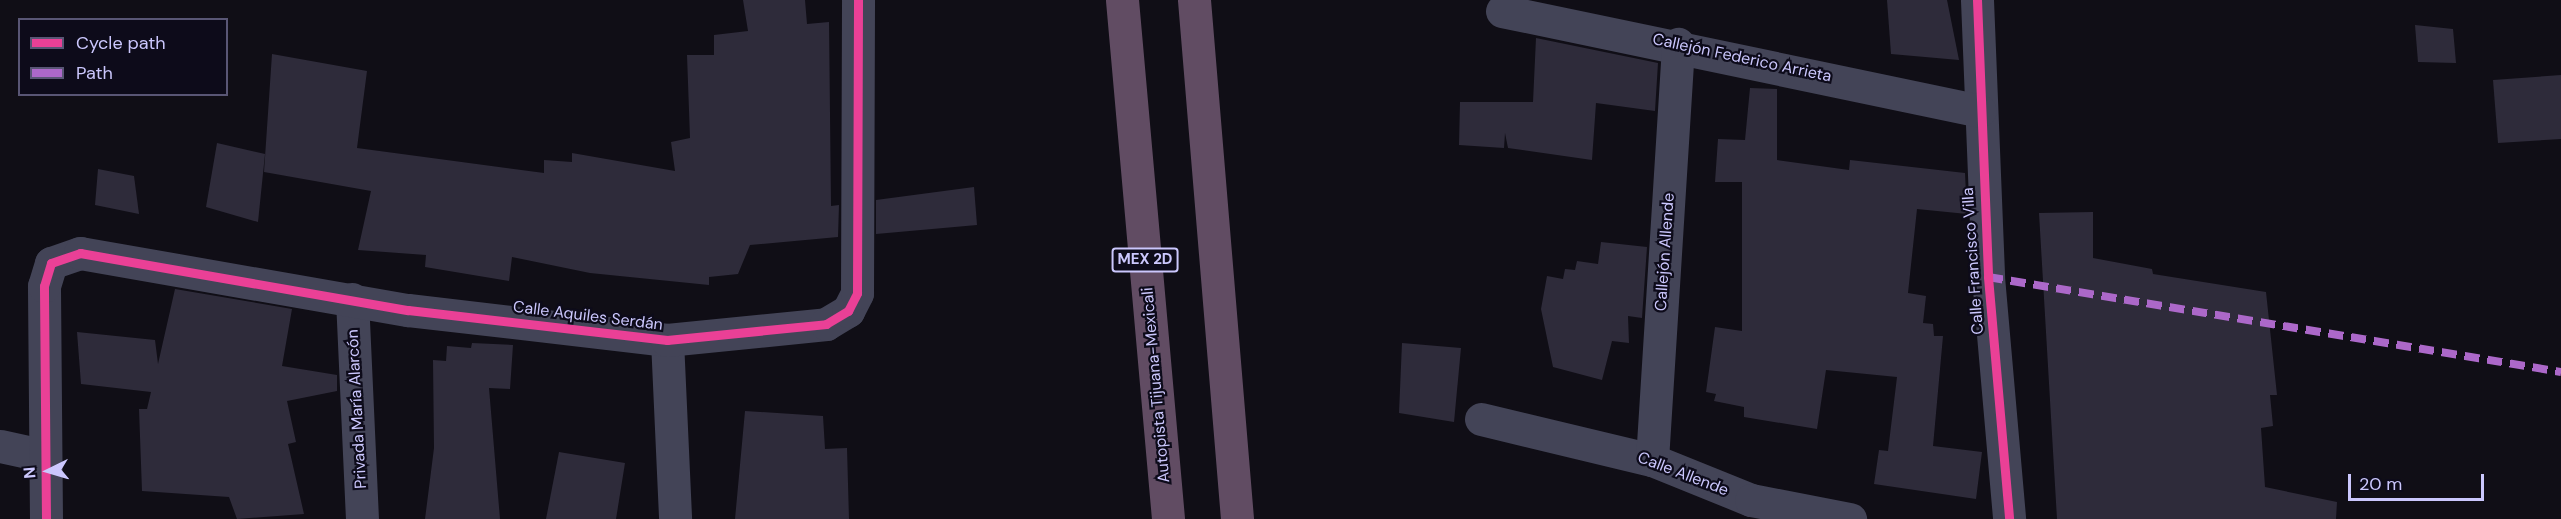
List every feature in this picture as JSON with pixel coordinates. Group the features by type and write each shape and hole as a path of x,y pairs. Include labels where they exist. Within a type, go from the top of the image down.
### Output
{"highway":[{"name":"Autopista Tijuana-Mexicali","path":"1122,0 1168,519"},
{"path":"1194,0 1237,519"}],"street":[{"name":"Calle Aquiles Serdán","path":"42,455 44,286 51,263 80,254 351,299 667,340 826,324 848,311 857,293 858,0"},
{"name":"Calle Francisco Villa","path":"1977,0 1988,277 2009,519"},
{"name":"Callejón Federico Arrieta","path":"1502,11 1678,44 1980,111"},
{"name":"Callejón Allende","path":"1652,460 1678,44"},
{"name":"Privada María Alarcón","path":"351,299 362,519"},
{"path":"667,340 675,519"},
{"name":"Calle Allende","path":"1481,419 1652,460 1751,510 1850,519"},
{"path":"0,446 42,455 46,519"}],"building":[{"path":"743,0 805,0 807,24 829,22 831,206 839,205 838,237 750,245 738,274 709,277 709,285 590,273 512,257 509,281 425,267 426,255 358,250 371,191 264,172 272,54 367,71 357,148 544,173 544,160 572,162 572,153 675,171 671,142 690,138 687,55 714,55 714,35 748,31"},
{"path":"1887,0 1947,0 1959,60 1891,54"},
{"path":"2415,25 2453,29 2456,63 2418,62"},
{"path":"1536,38 1658,63 1655,111 1596,103 1592,160 1508,148 1505,133 1504,148 1459,145 1460,102 1533,102"},
{"path":"2561,75 2561,139 2498,143 2493,80"},
{"path":"1750,88 1777,89 1777,160 1849,170 1850,160 1965,173 1967,214 1917,209 1908,293 1926,296 1923,323 1933,324 1934,336 1943,336 1933,446 1982,452 1976,499 1874,484 1879,450 1888,451 1897,377 1826,370 1817,429 1744,417 1744,407 1714,401 1716,394 1706,392 1715,327 1742,331 1742,182 1715,182 1718,139 1745,140"},
{"path":"217,143 265,154 258,222 206,207"},
{"path":"98,169 134,176 139,214 95,205"},
{"path":"974,187 977,225 876,234 876,200"},
{"path":"2093,212 2093,258 2152,269 2153,274 2266,292 2277,395 2270,395 2273,426 2261,428 2265,487 2337,502 2336,519 2057,519 2039,213"},
{"path":"1601,242 1647,247 1642,318 1628,316 1629,343 1612,341 1602,380 1553,367 1541,309 1547,276 1563,279 1565,269 1575,270 1577,261 1598,264"},
{"path":"175,289 292,309 282,366 337,375 337,391 287,401 296,442 288,444 304,514 237,519 229,497 142,491 139,409 147,409 151,392 81,384 77,332 155,340 158,364"},
{"path":"472,343 513,345 510,389 489,388 500,519 425,519 434,448 433,360 446,361 447,346 471,348"},
{"path":"1402,343 1461,348 1454,422 1399,413"},
{"path":"745,411 823,416 825,449 847,448 849,519 735,519"},
{"path":"559,452 625,463 616,519 546,519"}],"marked path":[{"path":"1988,277 2561,372"}],"cycle path":[{"path":"46,519 44,286 51,263 80,253 408,310 667,340 826,324 848,311 857,293 858,0"},
{"path":"1977,0 1988,277 2009,519"}]}
